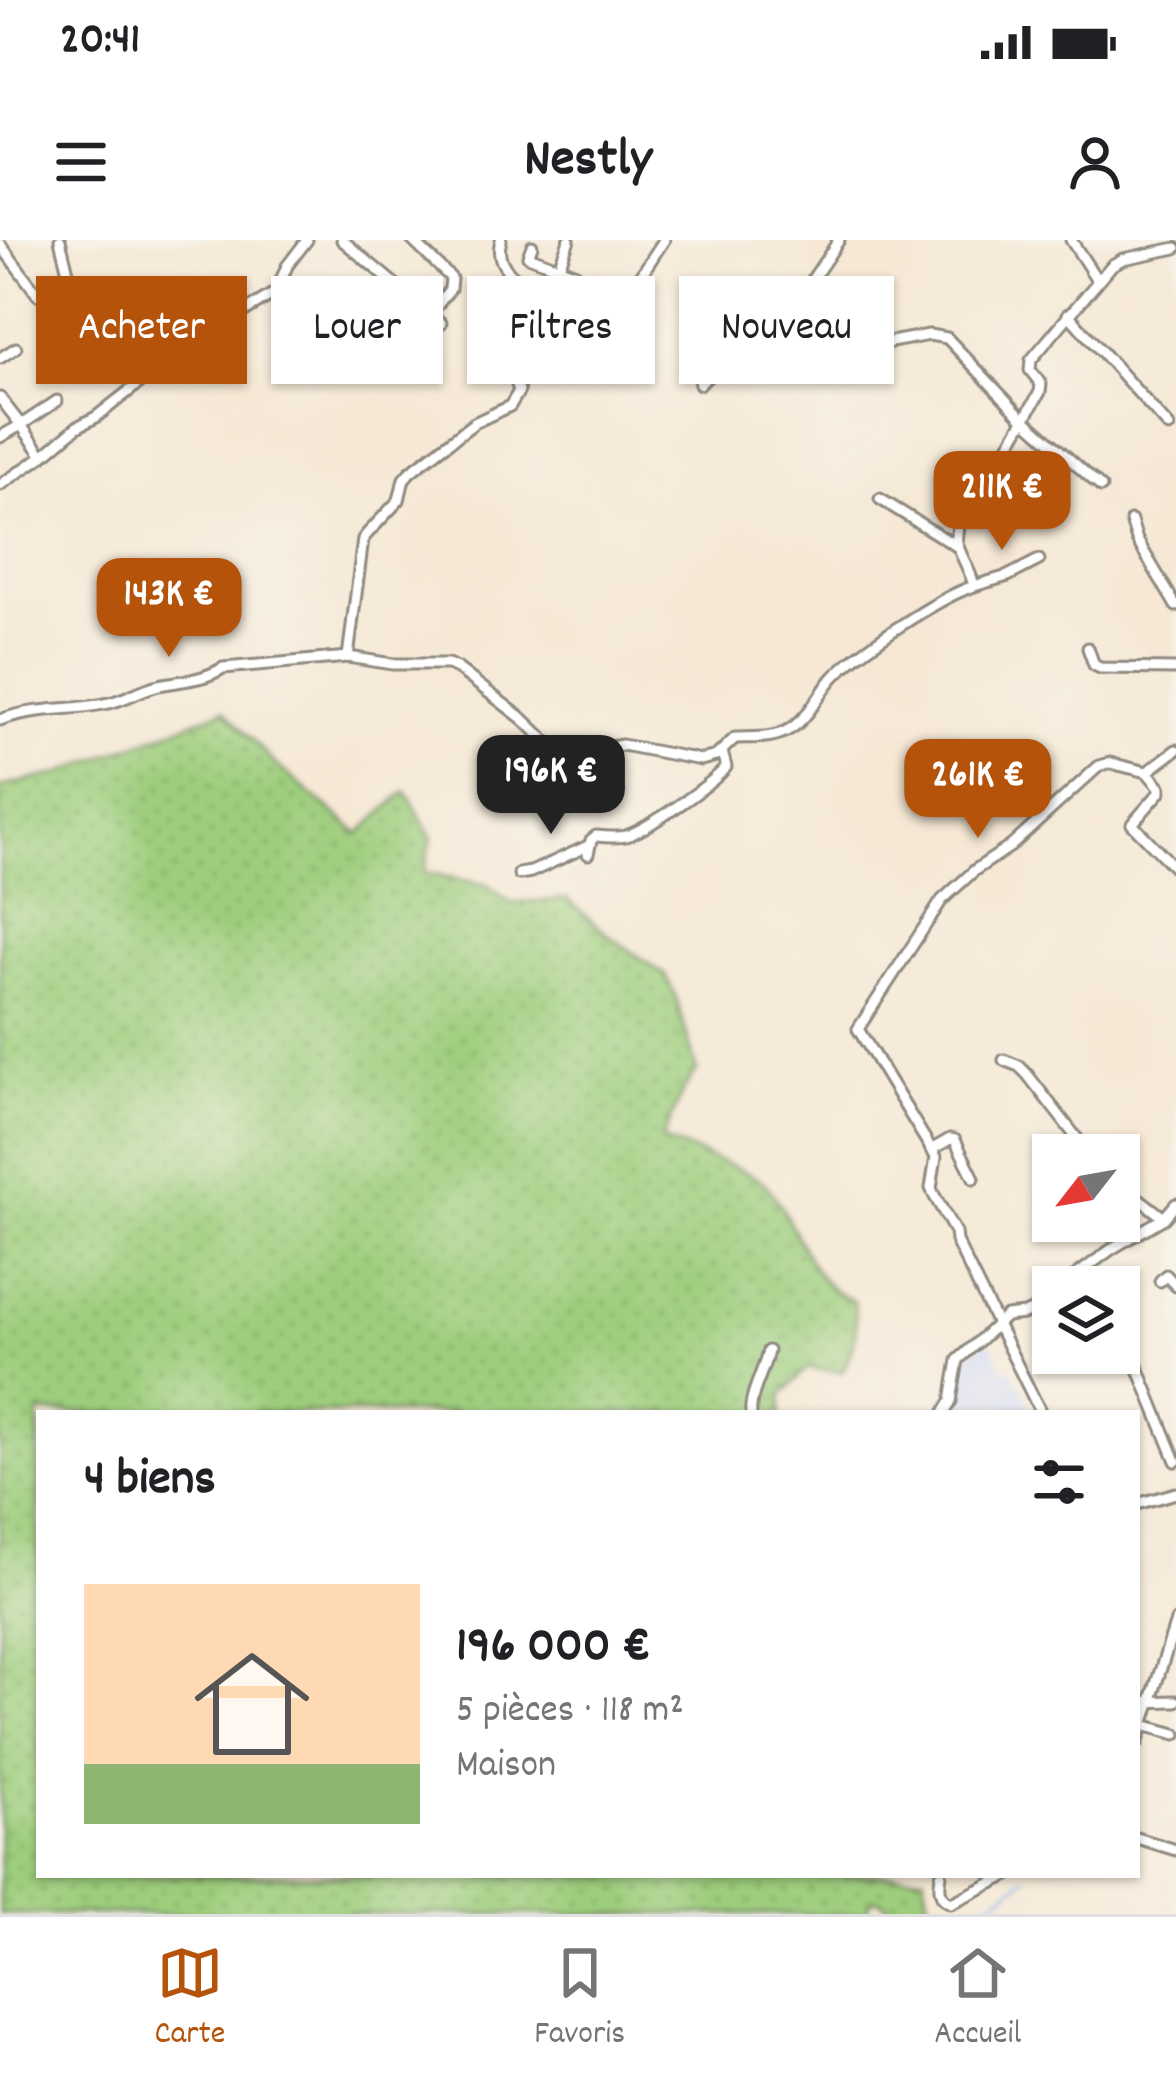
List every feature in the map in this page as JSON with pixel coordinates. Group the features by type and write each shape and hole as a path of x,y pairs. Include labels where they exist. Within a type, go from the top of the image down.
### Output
{"street":[{"path":"1,242 38,295 46,297 70,280 60,240"},
{"path":"0,484 76,427 97,417 180,351 276,292 287,266 307,240"},
{"path":"341,240 357,245 390,276"},
{"path":"412,240 451,278 443,298"},
{"path":"348,657 363,539 399,500 410,472 473,423 510,406 519,391 520,374 562,313 561,305 503,267 498,249 501,240"},
{"path":"559,267 569,240"},
{"path":"641,276 664,240"},
{"path":"814,276 839,240"},
{"path":"1071,240 1096,280"},
{"path":"532,246 528,256 576,274"},
{"path":"958,547 967,505 996,467 1042,388 1030,370 1031,360 1112,265 1176,248"},
{"path":"1068,314 1169,427"},
{"path":"894,341 929,334 947,338 1101,487"},
{"path":"2,354 16,348"},
{"path":"0,398 43,456"},
{"path":"0,437 57,401"},
{"path":"880,499 958,547 974,586"},
{"path":"1131,521 1176,606"},
{"path":"0,720 17,713 106,704 149,687 210,676 223,668 348,657 458,668 562,751 622,745 701,760 716,757 735,738 770,736 792,728 842,669 941,601 1039,560"},
{"path":"1088,648 1094,665 1100,668 1176,669"},
{"path":"1147,772 1176,750"},
{"path":"520,874 589,850 596,836 626,836 647,827 723,772 722,752"},
{"path":"1040,1410 934,1195 937,1165 932,1150 858,1029 942,900 1011,846 1099,766 1110,763 1147,772 1160,787 1132,824 1176,869"},
{"path":"1004,1060 1027,1074 1074,1134"},
{"path":"932,1150 955,1140 974,1178"},
{"path":"1140,1199 1164,1218"},
{"path":"1089,1266 1164,1218 1176,1204"},
{"path":"1160,1281 1166,1275 1176,1286"},
{"path":"946,1410 958,1360 1006,1316 1032,1310"},
{"path":"751,1410 768,1352"},
{"path":"1140,1372 1176,1461"},
{"path":"1140,1503 1174,1496"},
{"path":"1140,1734 1176,1621"},
{"path":"1140,1701 1176,1701"},
{"path":"1143,1725 1176,1734"},
{"path":"1140,1839 1176,1850"},
{"path":"941,1878 939,1888 951,1903 1003,1878"}],"shaded area":[{"path":"990,1340 1004,1371 1011,1368 1032,1410 950,1410 958,1363"}],"green space":[{"path":"224,710 276,765 359,834 406,791 432,838 424,872 487,885 511,903 567,899 665,975 675,995 697,1071 662,1140 765,1184 824,1281 854,1301 856,1320 842,1372 807,1368 782,1395 781,1410 36,1410 36,1878 925,1878 931,1914 898,1914 872,1899 865,1914 0,1914 0,787 59,774"}],"waterway":[{"path":"976,1914 1026,1878"}]}
